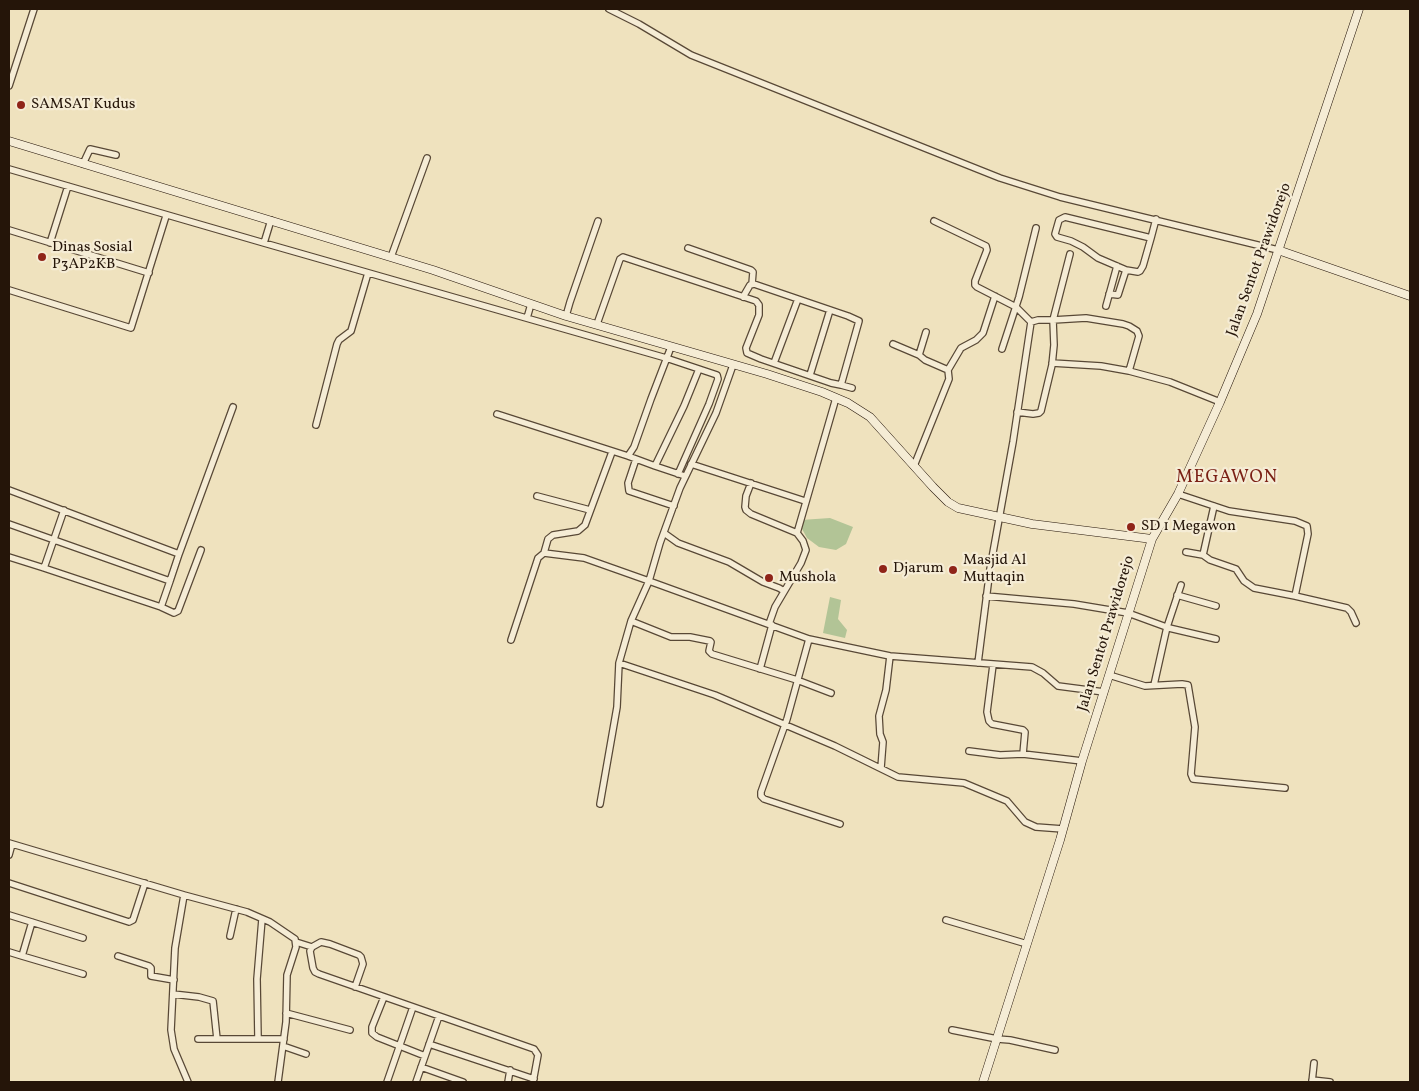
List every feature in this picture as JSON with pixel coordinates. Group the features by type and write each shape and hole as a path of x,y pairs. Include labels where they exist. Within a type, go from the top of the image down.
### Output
{"street":[{"path":"9,86 34,9"},
{"path":"609,9 639,24 691,55 993,175 1060,197 1278,250 1410,296"},
{"name":"Jalan Sentot Prawidorejo","path":"983,1082 1152,539 1178,494 1220,402 1256,314 1359,9"},
{"path":"9,141 85,160 391,257 531,304 598,322 671,347 756,371 789,376 810,375 852,388"},
{"path":"85,160 89,150 92,149 116,155"},
{"path":"391,257 427,158"},
{"path":"9,169 166,216 265,240 368,273 666,358 717,375 718,379 678,474"},
{"path":"50,242 68,186"},
{"path":"9,290 131,328 166,216"},
{"path":"1151,238 1065,217 1060,218 1055,234 1056,237 1083,247 1098,258 1126,270 1140,272 1151,238 1156,219"},
{"path":"265,240 271,220"},
{"path":"934,221 986,246 987,250 974,283 977,287 1016,307 1031,322"},
{"path":"567,314 598,222"},
{"path":"1002,349 1025,276 1036,228"},
{"path":"9,230 149,273"},
{"path":"688,248 751,270 753,272 752,284 748,287 743,297"},
{"path":"1017,412 1033,414 1041,411 1052,363 1053,320 1070,254"},
{"path":"598,322 620,259 623,257 756,302 759,305 759,315 746,348 747,353 760,360 774,363 789,376 853,406 870,418 937,492 952,505 966,511 1075,530 1152,539"},
{"path":"1106,306 1117,266"},
{"path":"1109,294 1118,295 1126,270"},
{"path":"316,425 337,344 339,340 351,331 368,273"},
{"path":"752,284 858,320 859,323 841,385"},
{"path":"914,466 949,379 948,370 961,348 983,334 996,296"},
{"path":"774,363 798,299"},
{"path":"526,318 531,304"},
{"path":"810,375 830,310"},
{"path":"1031,322 1086,318 1129,326 1139,336 1129,371"},
{"path":"978,663 986,596 1031,322"},
{"path":"608,342 611,328"},
{"path":"919,354 926,332"},
{"path":"893,344 919,354 925,360 948,370"},
{"path":"628,456 634,447 671,347"},
{"path":"756,371 760,360"},
{"path":"1052,363 1101,366 1129,371 1170,382 1220,402"},
{"path":"600,804 617,707 618,663 631,621 649,581 685,476 716,412 733,365"},
{"path":"655,466 684,406 699,369"},
{"path":"797,533 836,398"},
{"path":"161,607 233,407"},
{"path":"497,414 685,476"},
{"path":"510,640 538,558 544,553 548,539 552,535 578,531 584,525 612,452"},
{"path":"636,459 628,482 629,491 674,506"},
{"path":"691,464 805,501"},
{"path":"751,483 746,496 746,510 751,514 797,533 803,541 806,550 801,563 774,607 760,669"},
{"path":"9,490 179,554"},
{"path":"1178,494 1229,511 1295,521 1307,526 1308,534 1295,596"},
{"path":"537,496 590,510"},
{"path":"1202,555 1214,506"},
{"path":"44,568 64,510"},
{"path":"9,524 170,581"},
{"path":"664,533 678,543 729,562 763,582 784,591"},
{"path":"9,558 44,568 174,613 178,611 201,550"},
{"path":"1186,552 1202,555 1210,560 1236,569 1244,581 1254,588 1347,608 1356,623"},
{"path":"544,553 584,558 809,639 890,656 1032,667 1043,673 1058,686 1104,692"},
{"path":"1154,685 1167,627 1180,585"},
{"path":"1177,595 1216,606"},
{"path":"986,596 1074,604 1128,613 1167,627 1216,639"},
{"path":"631,621 671,637 690,637 710,641 708,651 712,654 797,680 830,693"},
{"path":"809,639 785,724 761,796 764,799 840,824"},
{"path":"881,768 883,742 880,734 880,716 886,690 890,656"},
{"path":"618,663 715,695 785,724 898,777 964,783 1007,801 1025,822 1036,826 1063,829"},
{"path":"993,665 987,712 989,721 992,724 1022,729 1025,732 1023,754"},
{"path":"1109,675 1145,686 1188,685 1195,727 1192,777 1200,780 1285,788"},
{"path":"969,751 1000,755 1023,754 1082,761"},
{"path":"9,855 10,844 236,909 262,919 289,934 296,942 312,946 322,942 359,955 362,964 355,987"},
{"path":"9,883 129,922 133,920 145,884"},
{"path":"184,895 175,948 171,1030 174,1049 188,1082"},
{"path":"230,936 236,909"},
{"path":"9,915 84,938"},
{"path":"258,1038 257,979 262,919"},
{"path":"946,920 1027,944"},
{"path":"22,956 32,922"},
{"path":"278,1082 284,1039 287,975 296,942"},
{"path":"312,946 311,958 315,972 534,1048 538,1055 534,1081 510,1070 429,1044"},
{"path":"9,952 83,974"},
{"path":"118,956 149,966 151,968 151,976 174,980"},
{"path":"173,994 199,996 213,1001 217,1039"},
{"path":"384,997 372,1027 372,1033 377,1037 425,1056"},
{"path":"387,1082 413,1007"},
{"path":"286,1013 350,1030"},
{"path":"416,1082 439,1016"},
{"path":"952,1030 1055,1050"},
{"path":"198,1039 284,1039"},
{"path":"283,1046 306,1054"},
{"path":"1314,1063 1312,1081 1330,1082"},
{"path":"421,1067 463,1082"},
{"path":"508,1082 510,1070"}],"green space":[{"path":"830,518 853,527 846,544 836,550 819,547 807,538 801,527 801,520"},
{"path":"830,597 841,600 838,619 847,630 845,638 823,633"}],"place":[{"name":"SAMSAT Kudus","path":"21,105"},
{"name":"Dinas Sosial P3AP2KB","path":"42,257"},
{"name":"SD 1 Megawon","path":"1131,527"},
{"name":"Djarum","path":"883,569"},
{"name":"Masjid Al Muttaqin","path":"953,570"},
{"name":"Mushola","path":"769,578"}],"district":[{"name":"MEGAWON","path":"1227,479"}]}
